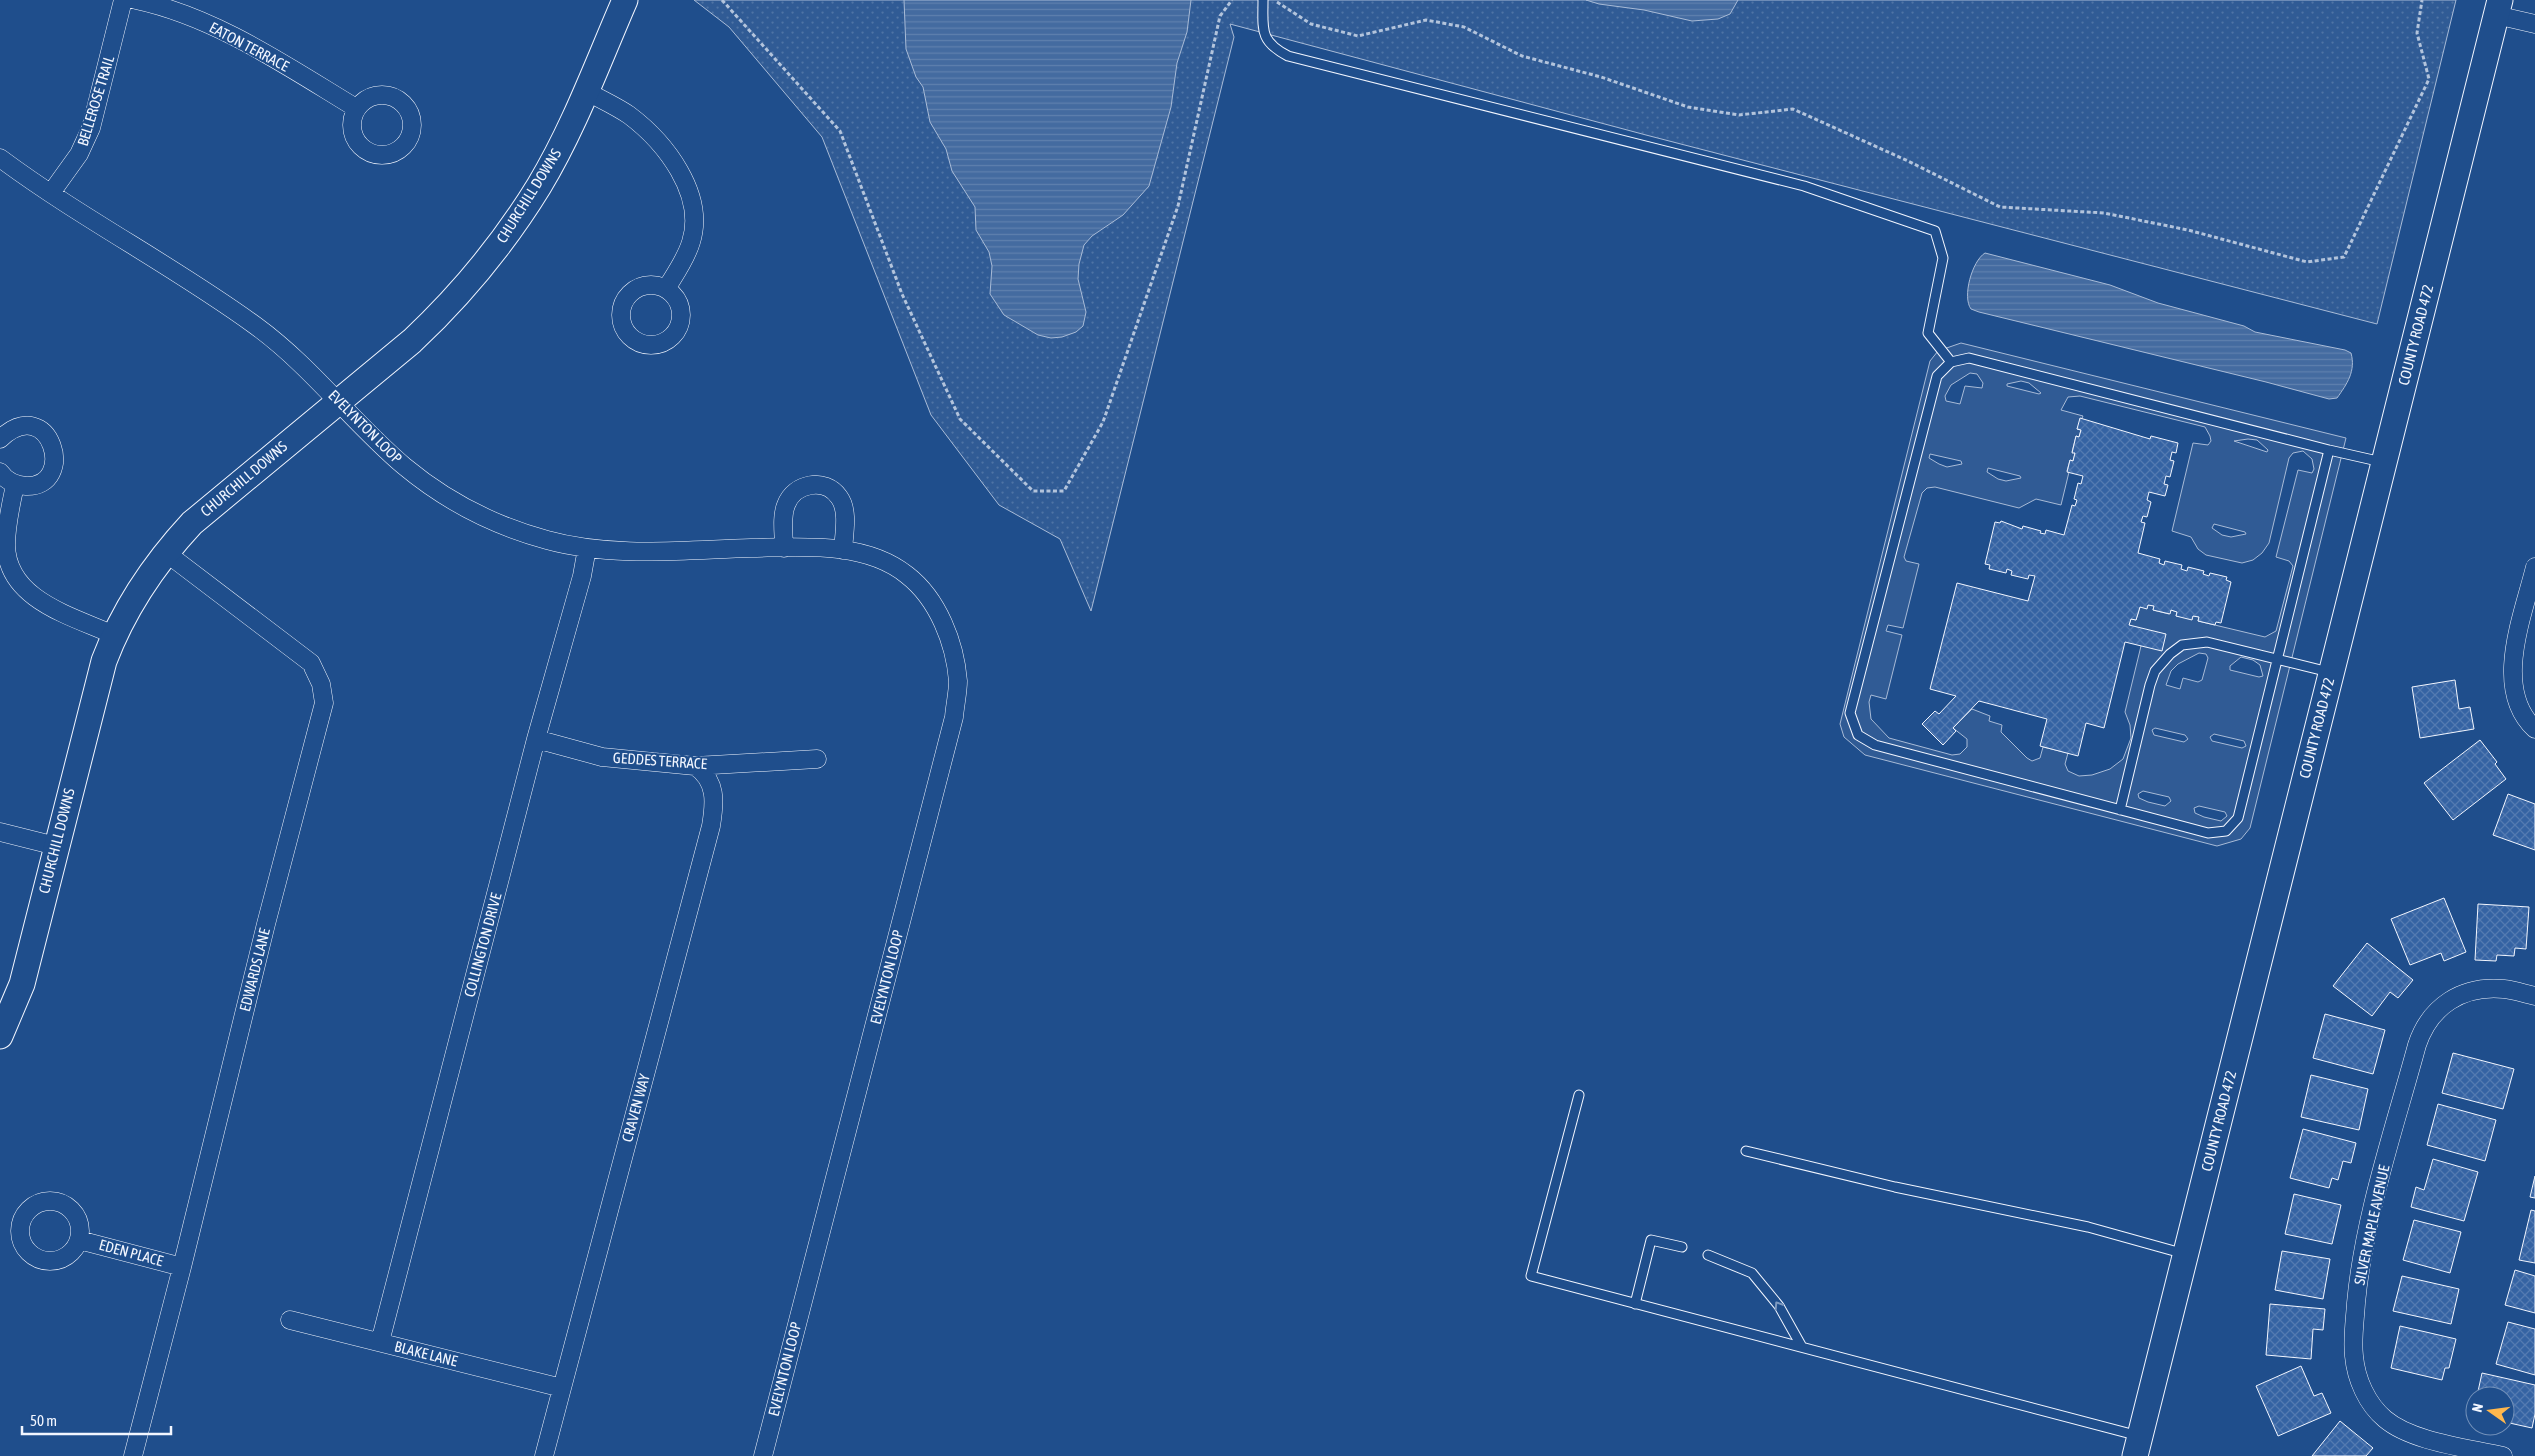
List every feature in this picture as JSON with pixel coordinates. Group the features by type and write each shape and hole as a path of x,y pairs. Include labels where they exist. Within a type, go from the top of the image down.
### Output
{"street":[{"name":"BELLEROSE TRAIL","path":"51,194 79,154 91,128 123,0"},
{"name":"EATON TERRACE","path":"136,0 157,4 234,37 356,108"},
{"name":"CHURCHILL DOWNS","path":"0,1036 22,984 94,694 114,635 126,610 165,552 192,523 339,402 438,316 493,253 540,185 586,91 625,0"},
{"path":"2498,8 2535,24"},
{"name":"COUNTY ROAD 472","path":"2137,1446 2498,8"},
{"path":"586,91 629,115 658,141 681,174 690,198 694,221 692,241 682,263 666,289"},
{"name":"EVELYNTON LOOP","path":"0,158 51,194 255,325 304,364 339,402 404,466 473,512 512,529 550,541 587,548 643,550 814,547 843,550 879,559 907,575 933,603 951,642 958,682 954,717 763,1456"},
{"path":"0,439 9,430 22,426 36,427 47,434 54,446 55,460 51,472 41,482 28,486 15,485 0,472"},
{"path":"784,548 785,506 792,494 803,486 816,484 829,488 839,497 844,510 843,550"},
{"path":"15,485 6,545 9,566 20,583 33,597 114,635"},
{"name":"COLLINGTON DRIVE","path":"380,1342 536,739 582,576 587,548"},
{"name":"EDWARDS LANE","path":"133,1456 182,1267 266,924 324,703 321,684 311,663 165,552"},
{"path":"2535,567 2512,664 2517,702 2535,730"},
{"name":"GEDDES TERRACE","path":"536,739 602,757 695,766 818,759"},
{"name":"CRAVEN WAY","path":"544,1456 711,826 715,802 712,784 704,772 695,766"},
{"path":"0,832 56,846"},
{"name":"SILVER MAPLE AVENUE","path":"2503,1456 2416,1435 2394,1426 2384,1418 2376,1410 2358,1379 2354,1356 2355,1322 2364,1246 2417,1045 2429,1019 2442,1005 2469,992 2504,989 2535,996"},
{"name":"EDEN PLACE","path":"79,1240 182,1267"},
{"name":"BLAKE LANE","path":"290,1320 562,1388"}],"lane":[{"path":"1263,0 1262,30 1272,48 1288,56 1804,186 1935,230 1942,258 1928,333 1951,362"},
{"path":"2329,450 2238,818 2226,832 2208,833 1875,745 1858,734 1850,713 1937,376 1951,362 1969,358 2329,450 2384,462"},
{"path":"2120,810 2155,671 2170,654 2182,645 2207,642 2331,673"},
{"path":"1579,1096 1531,1276 1802,1347 2137,1446"},
{"path":"1746,1151 1895,1187 2088,1227 2185,1255"},
{"path":"1635,1304 1652,1240 1682,1247"},
{"path":"1708,1255 1752,1273 1779,1306 1802,1347"}],"path":[{"path":"722,0 840,131 902,294 960,419 1033,491 1064,491 1103,422 1178,206 1220,16 1232,0"},
{"path":"1275,0 1311,24 1358,36 1426,20 1464,27 1522,56 1601,77 1688,107 1739,115 1793,109 1908,161 2000,207 2104,213 2188,230 2307,262 2344,257 2429,79 2417,33 2422,0"}],"shaded area":[{"path":"694,0 2456,0 2377,324 1646,135 1230,24 1234,37 1091,611 1060,539 999,505 931,415 822,137 729,27"},
{"path":"904,0 1191,0 1187,32 1177,63 1171,107 1149,186 1123,215 1092,236 1084,245 1079,264 1078,279 1086,312 1083,326 1076,332 1062,337 1051,338 1038,335 1004,315 990,294 992,266 989,252 976,230 975,207 952,171 946,149 930,122 923,87 916,77 906,49"},
{"path":"1586,0 1738,0 1730,14 1718,19 1692,21"},
{"path":"1985,253 2110,285 2158,303 2244,326 2255,332 2345,350 2351,353 2352,366 2350,377 2337,398 2329,399 1979,312 1971,309 1968,303 1968,288 1972,271 1980,257"},
{"path":"1961,343 2346,438 2250,828 2241,839 2217,846 1865,755 1844,737 1840,724 1930,361 1938,351","holes":["1970,373 1977,374 1983,383 1982,388 1965,386 1960,404 1946,401 1945,396 1951,385","2021,381 2029,383 2041,393 2007,386 2007,384","2080,396 2205,427 2211,441 2208,445 2193,443 2172,531 2191,537 2198,549 2206,555 2242,563 2253,560 2262,553 2269,543 2289,458 2293,453 2303,451 2312,459 2314,469 2312,473 2298,470 2276,557 2289,561 2293,566 2276,631 2265,637 2198,621 2199,617 2176,616 2177,612 2171,610 2169,614 2153,610 2154,606 2140,607 2136,620 2131,619 2129,625 2141,646 2125,712 2130,725 2131,738 2123,759 2110,769 2092,775 2079,776 2068,771 2065,764 2068,753 2043,747 2040,758 2032,761 2001,732 2002,725 1989,721 1990,716 1972,709 1953,728 1967,739 1967,747 1960,754 1952,755 1889,738 1871,719 1869,702 1871,695 1886,699 1902,635 1886,631 1888,625 1903,628 1919,564 1906,561 1904,557 1922,493 1927,488 1935,487 2019,508 2036,499 2061,505 2069,472 2067,471 2070,460 2073,461 2075,453 2072,452 2076,436 2079,437 2081,430 2077,429 2083,416 2061,410 2068,397","2257,440 2268,450 2267,452 2234,441","1930,454 1961,461 1962,464 1947,467 1929,458","1988,468 2020,476 2021,478 2006,481 1998,479 1987,472","2214,524 2245,532 2246,534 2231,537 2222,535 2212,528","2199,653 2206,654 2208,658 2202,680 2198,682 2183,678 2180,689 2166,685 2171,671 2178,664","2241,657 2253,660 2260,665 2263,676 2259,677 2230,670 2230,666","2155,728 2185,735 2188,739 2184,742 2154,735 2152,730","2214,734 2244,741 2246,746 2242,748 2212,741 2210,737","2143,791 2169,797 2171,801 2165,806 2139,798 2138,794","2199,806 2225,812 2227,816 2221,821 2195,813 2194,808"]}],"building":[{"path":"2080,418 2150,439 2151,436 2178,443 2176,453 2172,452 2170,460 2174,461 2170,477 2166,476 2164,484 2168,485 2165,496 2149,492 2147,500 2151,502 2147,517 2143,516 2141,522 2145,523 2138,553 2160,559 2159,563 2164,565 2165,561 2182,565 2181,569 2187,571 2188,567 2204,571 2203,574 2209,576 2210,573 2227,577 2226,580 2231,582 2221,623 2216,622 2215,625 2198,621 2199,617 2193,616 2192,620 2176,616 2177,612 2171,610 2170,614 2153,610 2154,606 2148,605 2147,609 2140,607 2136,620 2131,619 2129,625 2166,634 2162,651 2125,642 2104,728 2086,723 2078,756 2040,746 2047,719 1979,701 1953,728 1956,731 1943,745 1922,724 1935,711 1939,714 1956,696 1930,689 1957,583 2028,601 2035,576 2029,575 2028,579 2011,575 2012,571 2007,569 2006,573 1989,569 1990,565 1985,564 1995,522 2000,523 2001,521 2022,529 2023,526 2045,534 2046,530 2064,535 2072,505 2075,506 2077,500 2074,499 2078,483 2081,484 2083,476 2067,472 2070,460 2073,461 2075,453 2072,453 2076,436 2079,437 2081,430 2077,429"},
{"path":"2455,680 2459,709 2470,707 2474,729 2420,738 2412,687"},
{"path":"2480,740 2497,762 2495,764 2506,779 2453,820 2424,783"},
{"path":"2508,794 2535,804 2535,850 2493,835"},
{"path":"2444,898 2466,952 2444,961 2441,953 2410,965 2391,919"},
{"path":"2478,904 2529,907 2526,949 2515,948 2514,956 2497,955 2496,961 2475,960"},
{"path":"2367,943 2413,980 2398,998 2390,992 2372,1016 2333,986"},
{"path":"2325,1014 2385,1030 2373,1074 2313,1058"},
{"path":"2453,1053 2514,1069 2503,1109 2442,1093"},
{"path":"2311,1075 2368,1089 2359,1130 2301,1117"},
{"path":"2438,1104 2496,1120 2485,1161 2427,1145"},
{"path":"2303,1129 2356,1143 2351,1163 2343,1161 2338,1180 2332,1178 2329,1188 2290,1178"},
{"path":"2433,1159 2478,1172 2464,1221 2411,1207 2416,1187 2424,1190"},
{"path":"2535,1176 2535,1198 2530,1197"},
{"path":"2294,1194 2341,1205 2332,1244 2285,1234"},
{"path":"2531,1210 2535,1211 2535,1263 2519,1260"},
{"path":"2414,1220 2461,1232 2450,1273 2403,1260"},
{"path":"2282,1251 2330,1259 2323,1299 2275,1290"},
{"path":"2515,1270 2535,1276 2535,1313 2505,1305"},
{"path":"2402,1276 2459,1289 2451,1324 2393,1311"},
{"path":"2270,1304 2325,1309 2323,1330 2313,1329 2311,1359 2266,1355"},
{"path":"2508,1322 2535,1329 2535,1375 2496,1364"},
{"path":"2400,1326 2456,1339 2449,1368 2445,1368 2442,1380 2391,1368"},
{"path":"2301,1366 2314,1396 2322,1393 2331,1413 2278,1436 2256,1386"},
{"path":"2482,1373 2535,1385 2535,1414 2532,1428 2515,1424 2515,1386 2479,1386"},
{"path":"2340,1421 2373,1448 2366,1456 2312,1456"}]}
